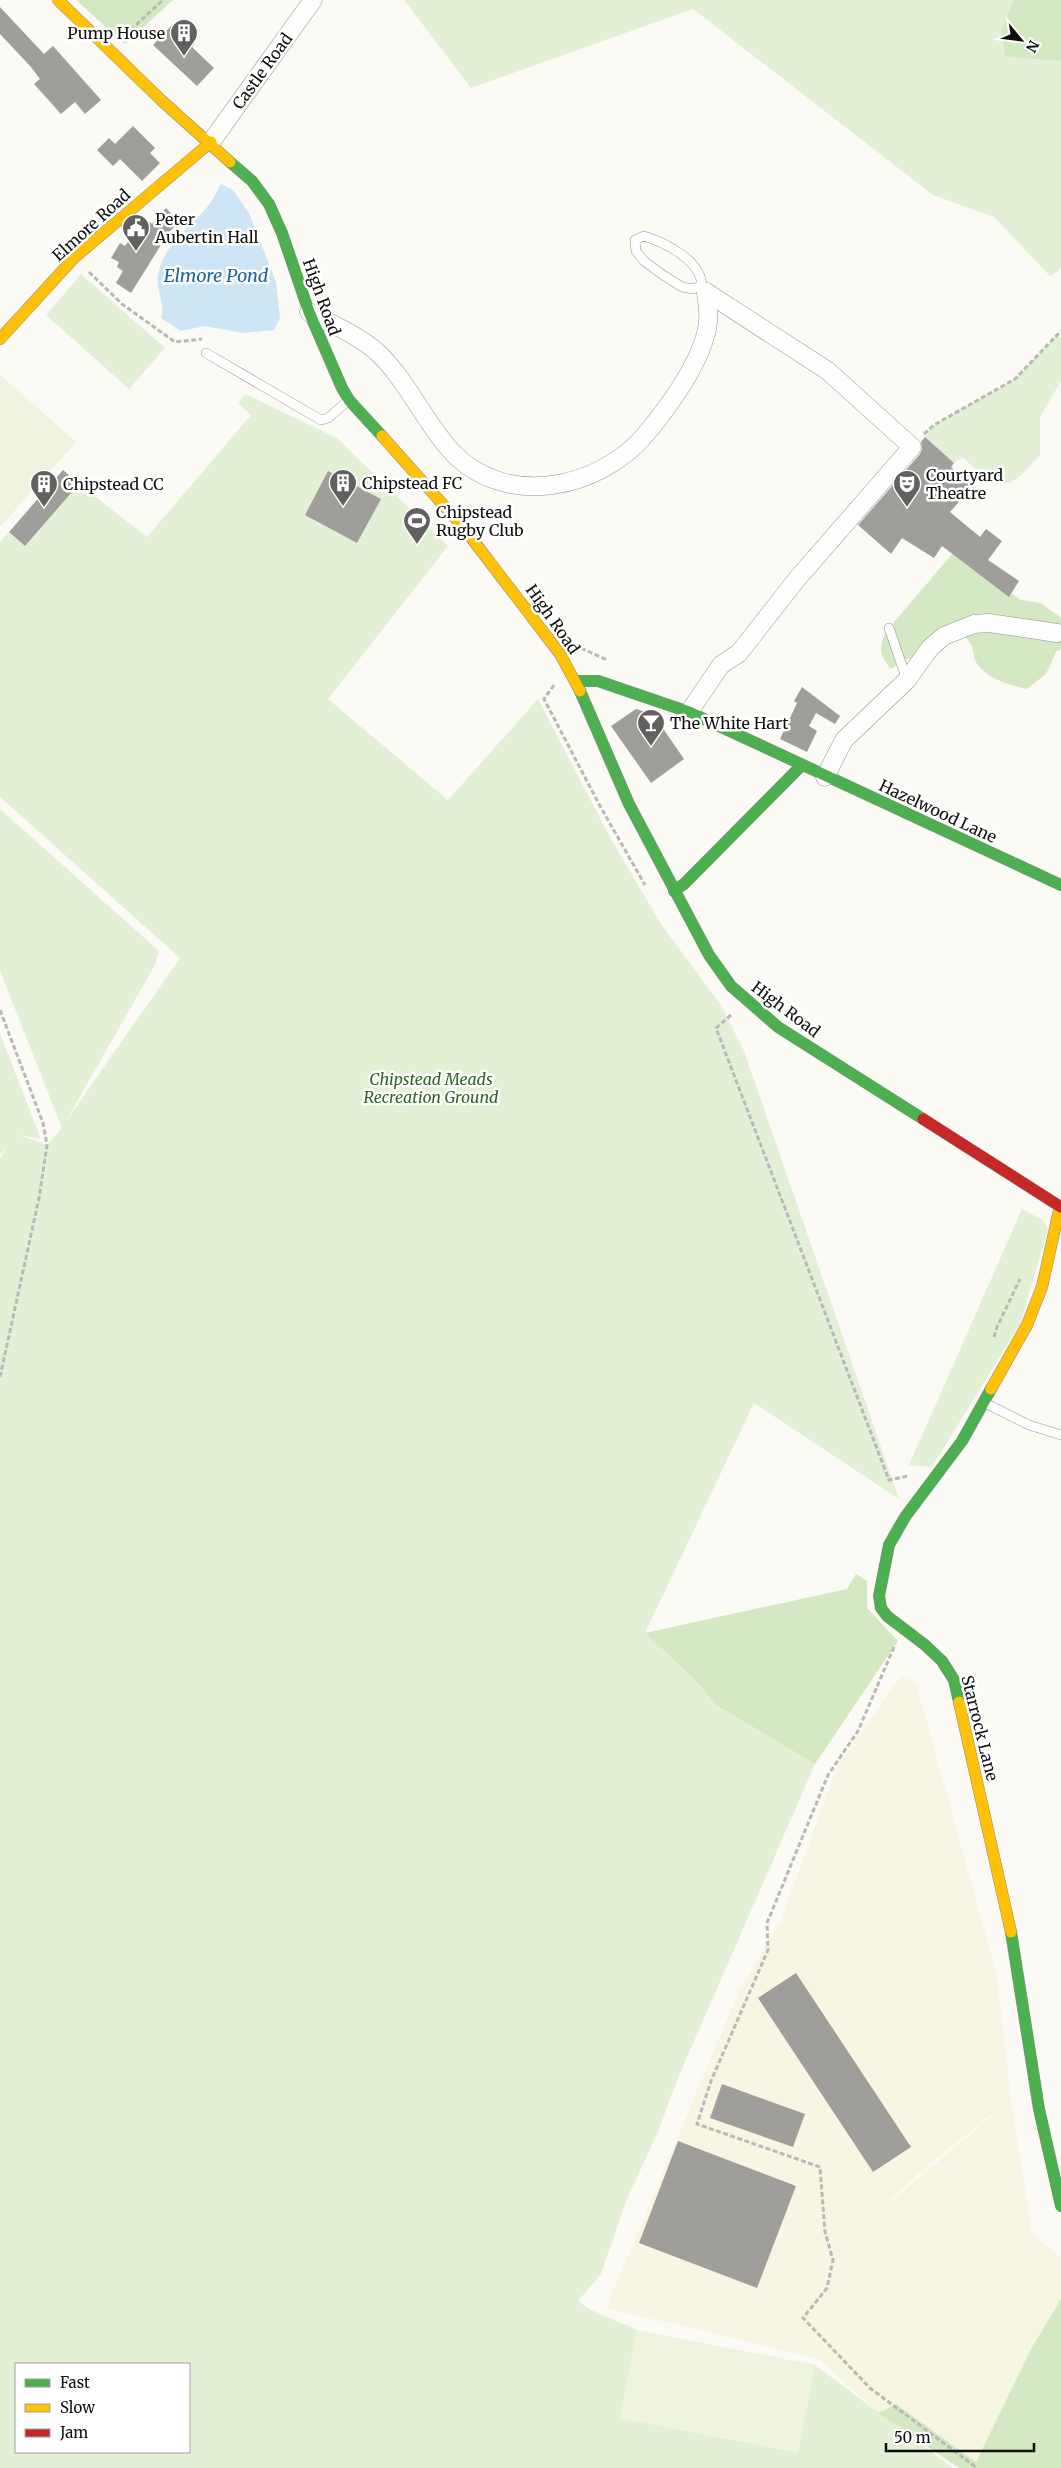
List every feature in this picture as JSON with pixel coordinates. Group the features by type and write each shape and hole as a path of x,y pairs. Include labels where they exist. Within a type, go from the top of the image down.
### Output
{"street":[{"name":"High Road","path":"58,0 161,100 211,142 252,181 270,204 282,232 309,312 334,372 350,400 463,527 560,654 576,681 629,804 674,892 730,986 753,1008 778,1027 1060,1207"},
{"name":"Castle Road","path":"211,142 313,0"},
{"name":"Elmore Road","path":"0,339 74,258 211,142"},
{"path":"309,312 377,352 390,365 452,452 475,472 503,482 531,488 566,483 601,471 639,442 672,403 698,353 708,322 704,288"},
{"path":"689,712 721,665 739,653 797,580 912,447 828,371 704,288"},
{"path":"825,777 844,740 907,680 930,648 944,636 974,624 989,622 1057,633"},
{"name":"Hazelwood Lane","path":"576,681 598,681 689,712 1061,886"},
{"path":"674,892 802,765"},
{"name":"Starrock Lane","path":"1060,1207 1054,1220 1051,1248 1042,1287 1027,1325 962,1441 905,1517 889,1545 879,1596 881,1608 888,1616 940,1658 948,1667 954,1680 1016,1953 1038,2109 1061,2206"}],"lane":[{"path":"644,236 678,253 694,266 701,276 704,288 682,287 663,275 636,251 636,240 644,236"},
{"path":"206,353 320,420 328,418 350,400"},
{"path":"889,628 907,680"},
{"path":"984,1402 1029,1425 1061,1435"}],"path":[{"path":"110,49 163,0"},
{"path":"74,258 122,304 175,342 207,340"},
{"path":"912,447 934,425 1015,378 1061,331"},
{"path":"558,679 544,699 604,814 650,892"},
{"path":"0,1010 43,1123 47,1145 39,1198 0,1377"},
{"path":"734,1013 716,1028 889,1480 922,1473 932,1481"},
{"path":"902,1628 858,1731 828,1775 767,1923 768,1950 711,2081 697,2124 820,2167 825,2232 833,2260 827,2288 802,2318 870,2388 977,2468"}],"green space":[{"path":"76,0 173,0 125,44"},
{"path":"404,0 1013,0 1001,30 1005,57 1061,61 1061,269 1050,276 994,217 933,195 693,9 471,88"},
{"path":"1013,0 1061,0 1061,61 1005,57 1001,30"},
{"path":"81,274 165,348 129,389 46,315"},
{"path":"1057,335 1061,338 1061,381 1040,417 1040,455 1018,478 1009,483 994,482 985,477 962,457 954,463 925,437 924,435 934,425 1015,379"},
{"path":"0,375 76,442 1,526 0,526"},
{"name":"Chipstead Meads Recreation Ground","path":"245,394 337,438 448,546 328,699 448,800 538,699 610,837 661,924 721,1005 744,1051 899,1499 754,1403 645,1633 696,1681 716,1705 815,1764 625,2204 601,2274 578,2301 589,2309 637,2330 621,2418 797,2452 815,2365 953,2468 0,2468 0,1159 8,1143 0,1155 0,1034 41,1139 19,1135 47,1145 62,1128 0,971 0,809 159,951 155,965 66,1121 180,958 0,797 0,542 9,532 25,546 79,484 147,537 251,415 238,403"},
{"path":"953,553 1021,600 1041,603 1061,618 1061,649 1056,652 1046,674 1027,689 1014,686 988,675 978,665 970,643 962,634 922,659 905,659 891,669 884,659 881,644 889,628"},
{"path":"1022,1209 1043,1220 1048,1229 1021,1322 932,1467 909,1465"},
{"path":"856,1574 867,1581 867,1608 898,1641 815,1764 716,1705 696,1681 645,1633 847,1589"},
{"path":"901,1676 916,1683 996,1972 1011,2099 1032,2234 1061,2257 1061,2299 1031,2349 976,2463 896,2404 878,2413 820,2359 606,2308 739,1991 780,1922 838,1765","holes":["998,2111 862,2226 930,2163"]},
{"path":"1061,2299 1061,2468 959,2468 878,2413 896,2404 976,2462 1031,2349"},
{"path":"637,2330 815,2365 798,2452 620,2418"}],"water":[{"name":"Elmore Pond","path":"221,184 233,190 249,213 276,282 280,318 274,330 243,333 205,326 181,331 161,318 162,306 158,288 158,275 164,258 169,249 209,204"}],"building":[{"path":"0,7 44,54 53,46 101,100 85,114 75,102 61,114 34,84 40,79 31,67 0,34"},
{"name":"Pump House","path":"174,23 195,43 192,47 214,68 197,86 153,45"},
{"path":"133,126 155,148 150,153 160,163 142,181 120,159 113,166 97,150 109,138 115,144"},
{"name":"Peter Aubertin Hall","path":"166,208 179,222 169,232 131,293 116,283 123,271 117,267 119,262 111,258 120,243 125,246 128,242 131,243 148,221 152,224"},
{"path":"925,437 954,463 951,467 973,486 950,512 980,537 986,529 1002,541 988,560 1019,581 1009,597 942,546 934,558 902,538 891,554 858,525 920,454 922,449 921,442"},
{"name":"Chipstead CC","path":"63,470 79,484 25,546 9,532"},
{"name":"Chipstead FC","path":"328,471 381,499 357,543 305,515"},
{"path":"802,687 840,716 835,724 816,713 809,726 817,731 807,752 780,739 797,703 794,701"},
{"name":"The White Hart","path":"636,709 653,714 684,759 651,783 611,726"},
{"path":"796,1973 911,2147 873,2172 758,1998"},
{"path":"722,2084 805,2114 793,2147 710,2118"},
{"path":"678,2141 796,2186 757,2288 639,2243"}],"traffic: fast":[{"path":"230,162 252,181 269,204 282,233 309,312 342,388 349,400 382,436"},
{"path":"576,681 598,681 689,712 1061,885"},
{"path":"580,691 629,804 709,955 731,986 778,1027 923,1119"},
{"path":"674,891 684,884 802,765"},
{"path":"959,1702 954,1680 942,1661 925,1645 887,1616 881,1608 879,1596 889,1545 905,1517 962,1441 991,1389"},
{"path":"1011,1932 1039,2109 1061,2206"}],"traffic: slow":[{"path":"58,0 161,100 230,162"},
{"path":"0,339 74,258 211,142"},
{"path":"382,436 463,527 560,654 580,691"},
{"path":"991,1389 1027,1325 1042,1287 1060,1206"},
{"path":"959,1702 1011,1932"}],"traffic: jam":[{"path":"923,1119 1061,1207"}],"place":[{"name":"Pump House","path":"184,57"},
{"name":"Peter Aubertin Hall","path":"136,252"},
{"name":"Chipstead FC","path":"343,507"},
{"name":"Chipstead CC","path":"44,508"},
{"name":"Courtyard Theatre","path":"907,508"},
{"name":"Chipstead Rugby Club","path":"417,545"},
{"name":"The White Hart","path":"651,747"}]}
